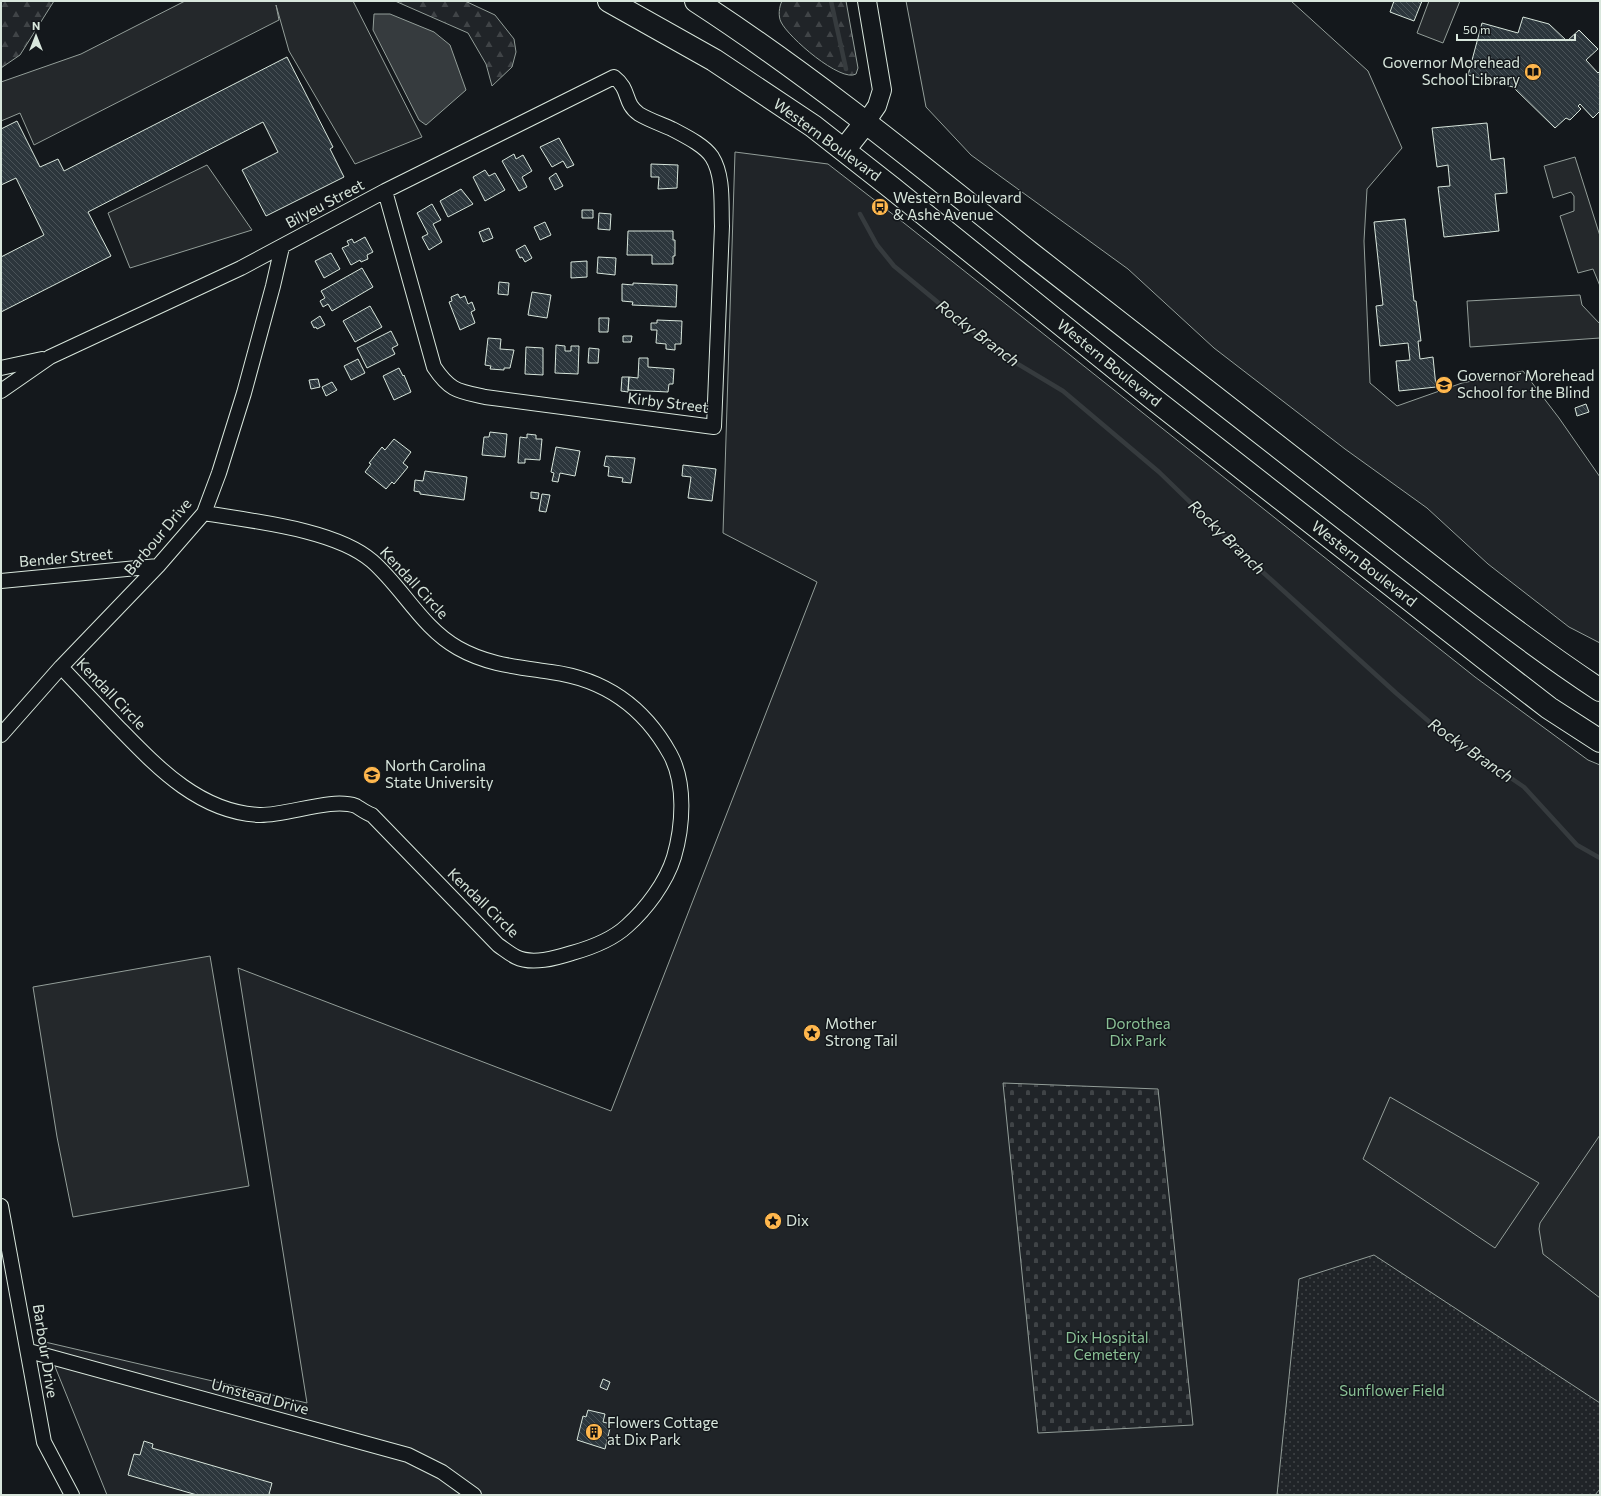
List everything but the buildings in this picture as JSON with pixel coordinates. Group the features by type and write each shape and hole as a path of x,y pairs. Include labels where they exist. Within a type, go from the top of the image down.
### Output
{"main road":[{"name":"Western Boulevard","path":"609,1 677,38 745,80 844,150 1151,397 1501,671 1549,708 1600,741"},
{"path":"696,1 761,44 866,122 1172,365 1416,555 1566,667 1600,690"},
{"path":"844,150 866,122"}],"street":[{"path":"866,122 877,106 882,90 867,1"},
{"name":"Kirby Street","path":"385,191 434,366 443,381 457,391 485,397 714,427 722,226 721,195 717,166 711,156 699,146 672,129 639,114 629,106 625,88 614,77"},
{"name":"Bilyeu Street","path":"1,391 50,357 176,299 282,247 385,191 614,77"},
{"name":"Barbour Drive","path":"1,735 61,667 158,566 204,513 219,473 244,393 282,247"},
{"name":"Bilyeu Street","path":"1,368 50,357"},
{"name":"Kendall Circle","path":"61,667 171,779 205,800 236,811 259,815 278,814 340,804 355,806 372,816 498,945 517,958 532,961 558,958 586,949 626,928 640,913 652,898 673,859 678,834 681,790 677,771 670,754 648,723 634,709 618,695 602,686 579,678 495,664 457,648 440,636 427,623 371,560 353,549 304,530 204,513"},
{"name":"Bender Street","path":"1,581 158,566"},
{"name":"Barbour Drive","path":"1,1206 29,1351 44,1442 72,1495"},
{"name":"Umstead Drive","path":"29,1351 408,1455 442,1472 474,1495"}],"green space":[{"path":"1,1 54,1 20,55 1,68"},
{"path":"395,1 465,1 495,15 514,39 516,52 512,67 492,86 486,64 468,33"},
{"path":"782,1 846,1 858,68 856,74 849,75 839,72 816,57 794,38 781,22 779,17"},
{"name":"Governor Morehead School for the Blind","path":"906,1 1291,1 1368,71 1402,148 1367,189 1364,241 1370,383 1397,406 1462,383 1523,371 1559,418 1600,477 1600,643 1569,627 1488,564 1427,508 1345,449 1214,348 1128,269 971,155 926,107"},
{"name":"Dorothea Dix Park","path":"735,152 828,164 1475,677 1588,760 1600,765 1600,1495 107,1495 45,1342 307,1403 238,968 611,1111 817,582 723,533"},
{"name":"Dix Hospital Cemetery","path":"1003,1083 1158,1089 1193,1425 1038,1433"},
{"name":"Sunflower Field","path":"1374,1255 1600,1403 1600,1489 1595,1495 1277,1495 1299,1279"}],"shaded area":[{"path":"185,1 353,1 422,137 355,164 289,51 276,5 279,20 34,145 20,113 1,121 1,82 81,54"},
{"path":"1429,1 1460,1 1443,43 1417,33"},
{"path":"374,14 390,14 434,32 450,45 466,90 426,125 419,120 373,30"},
{"path":"1575,157 1600,236 1600,286 1593,269 1578,273 1560,216 1574,211 1574,196 1571,192 1553,198 1544,166"},
{"path":"207,165 252,230 130,268 108,213"},
{"path":"1580,295 1582,305 1600,324 1600,338 1470,347 1467,301"},
{"path":"210,956 249,1186 73,1217 57,1137 33,987"},
{"path":"1390,1097 1539,1183 1495,1248 1363,1159"},
{"path":"1600,1135 1600,1298 1543,1254 1539,1229 1540,1223"}],"waterway":[{"name":"Rocky Branch","path":"831,1 846,69"},
{"name":"Rocky Branch","path":"860,214 877,245 894,266 998,352 1063,391 1159,472 1255,565 1396,693 1433,725 1524,787 1577,845 1600,858"}],"place":[{"name":"Governor Morehead School Library","path":"1533,72"},
{"name":"Western Boulevard & Ashe Avenue","path":"880,207"},
{"name":"Governor Morehead School for the Blind","path":"1444,385"},
{"name":"North Carolina State University","path":"372,775"},
{"name":"Mother Strong Tail","path":"812,1033"},
{"name":"Dix","path":"773,1221"},
{"name":"Flowers Cottage at Dix Park","path":"594,1432"}]}
